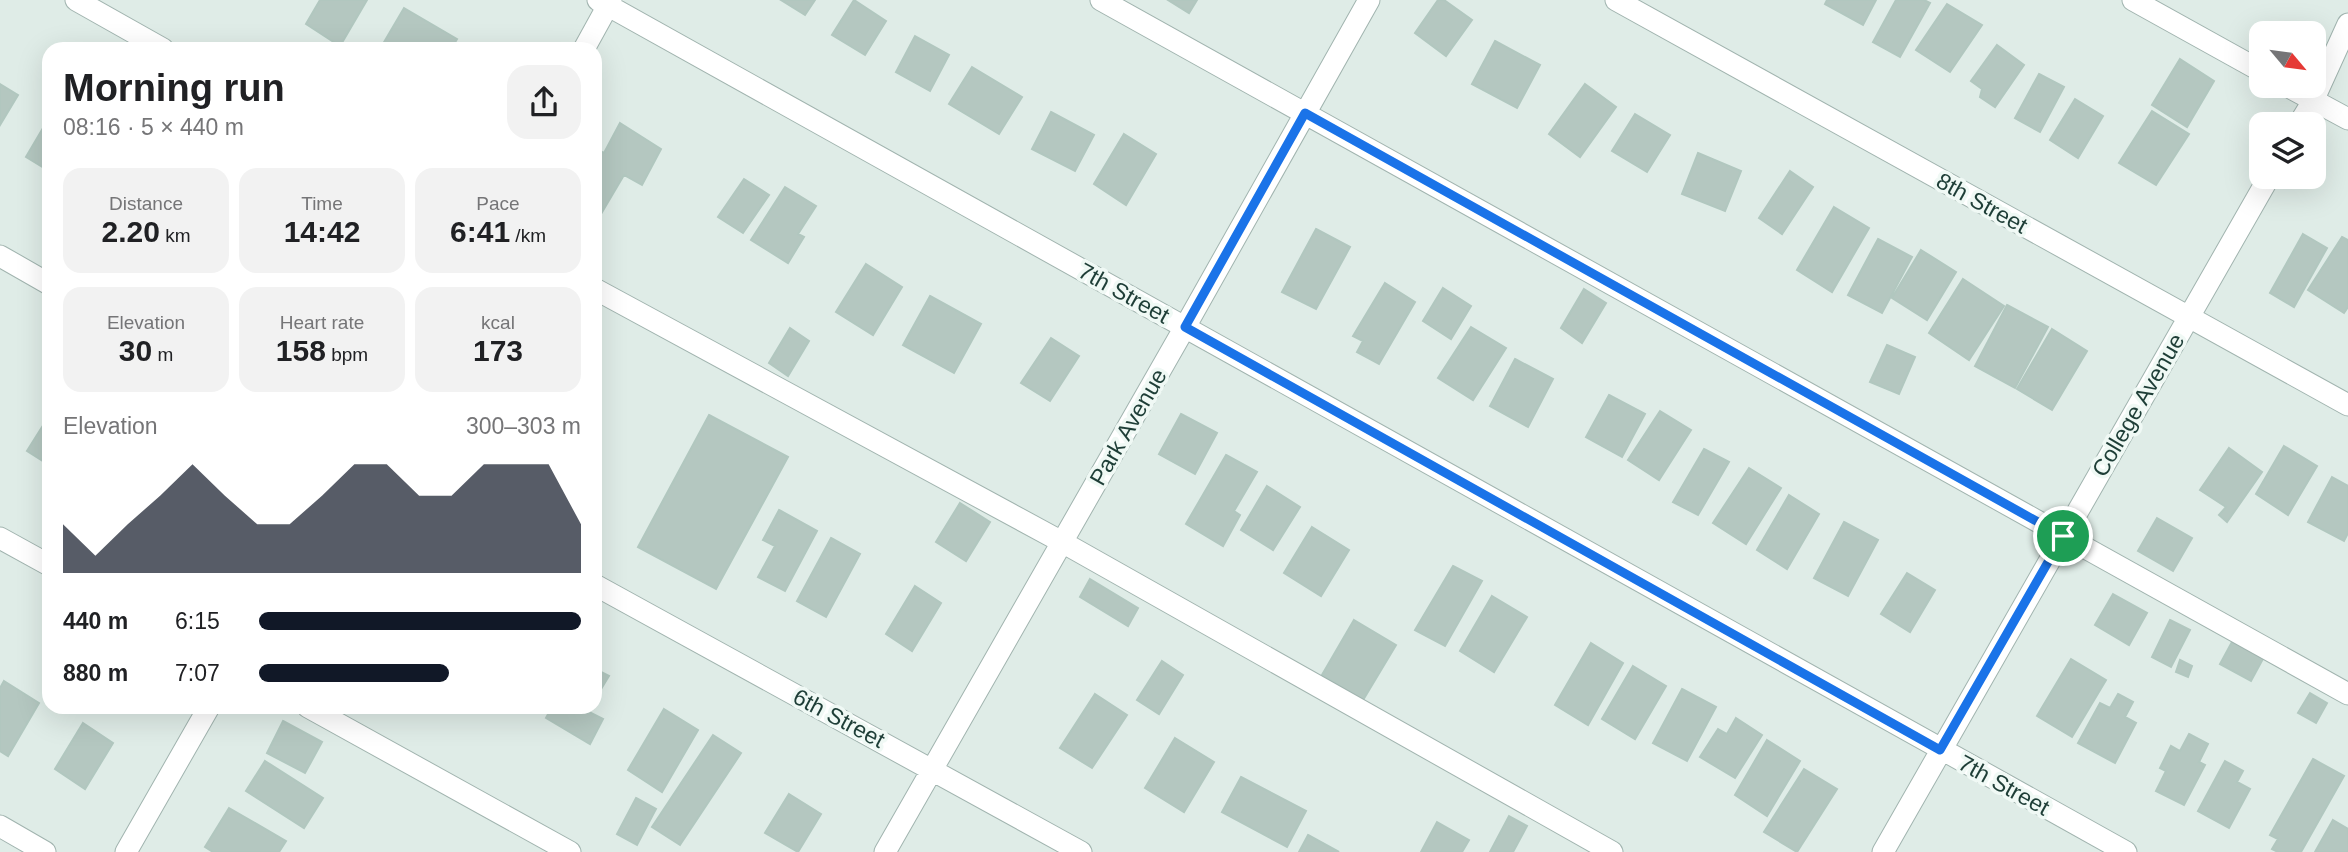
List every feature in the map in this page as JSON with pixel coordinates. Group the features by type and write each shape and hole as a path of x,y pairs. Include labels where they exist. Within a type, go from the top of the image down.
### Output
{"street":[{"path":"76,0 151,42"},
{"path":"1101,0 2348,694"},
{"name":"Park Avenue","path":"885,852 1368,0"},
{"name":"8th Street","path":"1616,0 2348,405"},
{"path":"2133,0 2249,65"},
{"path":"587,42 606,2"},
{"name":"7th Street","path":"606,2 2126,852"},
{"path":"2306,112 2348,24"},
{"path":"2309,98 2348,119"},
{"name":"College Avenue","path":"1883,852 2262,189"},
{"path":"0,256 42,280"},
{"path":"602,293 1062,542 1612,852"},
{"path":"0,538 42,561"},
{"name":"6th Street","path":"602,589 1082,852"},
{"path":"125,852 205,714"},
{"path":"321,714 570,852"},
{"path":"0,826 45,852"}],"building":[{"path":"320,0 367,0 342,42 334,42 306,24"},
{"path":"781,0 815,0 805,15"},
{"path":"854,0 886,21 865,55 832,35"},
{"path":"1168,0 1197,0 1189,13"},
{"path":"1438,0 1444,0 1472,20 1446,56 1415,33"},
{"path":"1827,0 1876,0 1863,25 1825,4"},
{"path":"1896,0 1924,0 1930,3 1900,57 1873,42"},
{"path":"1947,4 1982,25 1950,72 1916,50"},
{"path":"404,8 457,39 455,42 384,42"},
{"path":"915,36 949,55 930,91 896,72"},
{"path":"1495,41 1540,65 1517,108 1472,84"},
{"path":"1997,45 2024,65 1995,107 1980,97 1982,89 1971,81"},
{"path":"2180,59 2214,81 2187,127 2152,105"},
{"path":"972,67 1022,97 999,134 949,104"},
{"path":"2039,74 2064,87 2040,132 2015,118"},
{"path":"0,84 18,95 0,125"},
{"path":"1585,84 1616,107 1580,157 1549,134"},
{"path":"2075,99 2103,116 2078,158 2050,140"},
{"path":"2152,111 2189,134 2156,185 2119,163"},
{"path":"1051,112 1094,135 1075,171 1032,149"},
{"path":"1635,114 1670,135 1647,172 1612,151"},
{"path":"620,123 661,149 642,185 624,175 602,212 602,152 604,153"},
{"path":"42,130 42,167 26,157"},
{"path":"1124,134 1156,154 1126,205 1094,184"},
{"path":"1698,153 1741,171 1725,211 1682,194"},
{"path":"1790,171 1813,187 1782,234 1759,218"},
{"path":"744,179 769,195 743,233 718,217"},
{"path":"785,187 816,206 798,234 804,237 788,263 751,240"},
{"path":"1834,207 1869,228 1832,292 1797,270"},
{"path":"1316,229 1350,247 1316,309 1282,292"},
{"path":"2303,234 2327,248 2294,307 2270,293"},
{"path":"2342,237 2348,240 2348,307 2344,313 2308,290"},
{"path":"1878,239 1912,257 1882,313 1848,295"},
{"path":"1921,250 1956,272 1927,320 1892,298"},
{"path":"866,264 902,287 873,335 836,312"},
{"path":"1963,279 2004,306 1969,360 1929,333"},
{"path":"1385,283 1415,302 1379,364 1357,352 1363,341 1353,336"},
{"path":"1443,288 1471,306 1451,339 1423,321"},
{"path":"1584,289 1606,303 1582,343 1561,328"},
{"path":"930,296 981,324 954,373 903,345"},
{"path":"2007,305 2048,327 2015,388 1975,366"},
{"path":"1471,327 1506,348 1473,400 1438,378"},
{"path":"790,328 809,341 788,376 769,363"},
{"path":"2052,329 2087,351 2052,410 2017,389"},
{"path":"1051,338 1079,356 1050,401 1021,383"},
{"path":"1887,345 1915,357 1899,394 1870,382"},
{"path":"1515,359 1553,379 1528,427 1490,406"},
{"path":"1609,395 1645,414 1622,457 1586,437"},
{"path":"1660,411 1691,430 1659,480 1628,460"},
{"path":"1181,414 1217,433 1195,474 1159,454"},
{"path":"709,415 788,457 716,589 638,547"},
{"path":"42,427 42,461 27,451"},
{"path":"2284,446 2317,466 2288,515 2256,494"},
{"path":"2229,448 2262,472 2227,522 2219,515 2226,507 2200,490"},
{"path":"1704,449 1729,462 1698,515 1673,502"},
{"path":"1226,455 1257,472 1234,511 1240,515 1223,546 1186,524"},
{"path":"1749,468 1781,488 1746,544 1713,523"},
{"path":"2332,477 2348,486 2348,533 2344,541 2308,522"},
{"path":"1267,486 1300,507 1273,550 1241,530"},
{"path":"1789,495 1819,514 1787,569 1757,550"},
{"path":"960,503 990,522 966,561 936,542"},
{"path":"779,510 817,531 785,591 758,577 775,546 763,540"},
{"path":"2157,518 2192,538 2173,571 2138,551"},
{"path":"1844,522 1878,540 1848,596 1814,578"},
{"path":"1312,527 1349,550 1321,596 1284,573"},
{"path":"831,538 860,554 826,617 797,601"},
{"path":"1453,566 1482,581 1445,646 1415,630"},
{"path":"1907,573 1935,590 1910,632 1881,614"},
{"path":"1090,579 1138,608 1128,626 1080,597"},
{"path":"915,586 941,603 912,651 886,634"},
{"path":"2113,594 2147,613 2129,645 2095,625"},
{"path":"1492,596 1527,617 1494,672 1460,651"},
{"path":"1354,620 1396,645 1363,700 1322,675"},
{"path":"2170,620 2190,630 2171,667 2152,657"},
{"path":"2233,640 2264,657 2251,681 2220,664"},
{"path":"1591,643 1623,663 1588,725 1555,705"},
{"path":"2071,659 2106,680 2072,737 2037,716"},
{"path":"2180,660 2192,666 2188,677 2176,672"},
{"path":"1162,661 1183,675 1159,714 1137,700"},
{"path":"1633,666 1666,686 1635,739 1602,719"},
{"path":"602,672 609,676 602,688"},
{"path":"4,681 39,703 8,756 0,751 0,688"},
{"path":"1682,689 1716,707 1687,761 1653,743"},
{"path":"2310,693 2327,703 2316,723 2298,713"},
{"path":"1095,694 1127,715 1092,768 1060,748"},
{"path":"2118,694 2133,702 2125,717 2136,723 2115,763 2078,743 2100,703 2110,708"},
{"path":"664,709 698,730 662,792 628,770"},
{"path":"548,714 593,714 603,719 590,744 546,718"},
{"path":"1736,718 1762,735 1735,778 1700,757 1718,729 1727,734"},
{"path":"283,721 322,742 305,773 267,753"},
{"path":"83,723 113,743 85,789 55,769"},
{"path":"2189,734 2208,744 2199,762 2205,765 2184,805 2156,791 2166,771 2160,768 2171,746 2180,751"},
{"path":"713,735 741,753 680,845 652,827"},
{"path":"1175,738 1214,762 1184,812 1145,788"},
{"path":"1767,740 1800,761 1767,816 1735,795"},
{"path":"2313,759 2344,776 2301,852 2278,852 2272,849 2278,839 2270,835"},
{"path":"265,761 323,798 304,828 246,791"},
{"path":"2225,761 2243,771 2237,782 2250,789 2229,828 2198,811"},
{"path":"1804,769 1837,789 1797,852 1764,832"},
{"path":"1241,777 1306,811 1287,847 1222,812"},
{"path":"789,794 821,814 798,852 765,833"},
{"path":"636,798 656,809 637,845 617,834"},
{"path":"229,808 286,841 279,852 213,852 205,847"},
{"path":"1509,816 1527,826 1513,852 1490,852"},
{"path":"2333,820 2348,829 2348,852 2315,852"},
{"path":"1437,822 1469,840 1462,852 1421,852"},
{"path":"1308,835 1339,852 1299,852"}],"route":[{"path":"1305,113 2063,536 1940,750 1185,327 1305,113"}]}
